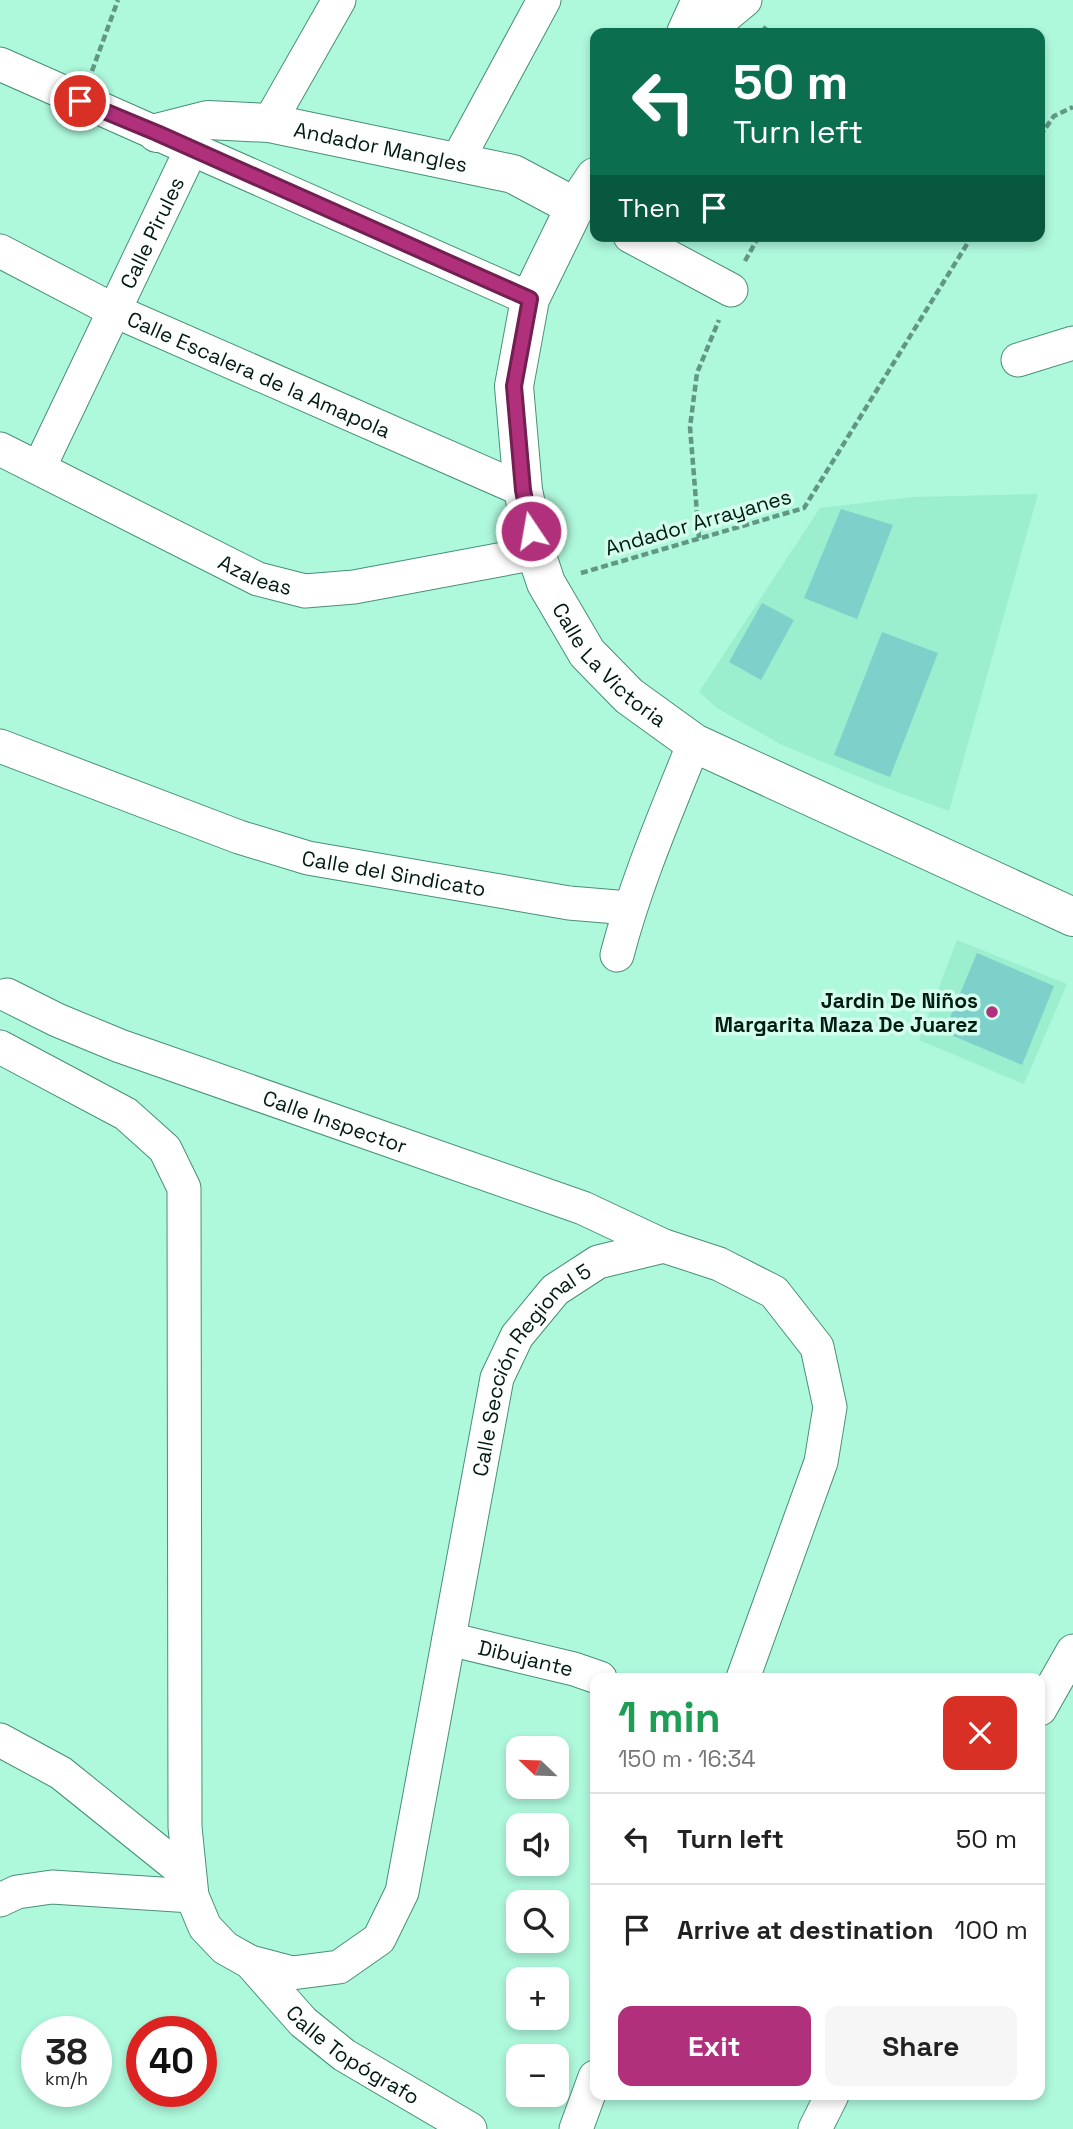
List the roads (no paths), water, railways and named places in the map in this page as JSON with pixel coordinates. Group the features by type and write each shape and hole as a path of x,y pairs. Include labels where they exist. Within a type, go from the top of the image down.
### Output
{"street":[{"path":"269,123 339,0"},
{"path":"457,161 544,0"},
{"path":"688,28 701,0"},
{"path":"711,28 745,0"},
{"path":"0,64 530,299"},
{"name":"Andador Mangles","path":"157,133 208,120 269,123 513,174 588,201"},
{"name":"Calle Pirules","path":"39,468 191,150"},
{"name":"Calle La Victoria","path":"588,201 530,299 514,386 523,490 541,568 587,653 629,696 694,743 1071,910"},
{"path":"641,242 731,290"},
{"name":"Calle Escalera de la Amapola","path":"0,251 115,311 523,490"},
{"path":"1018,360 1073,343"},
{"name":"Azaleas","path":"0,449 258,579 305,591 541,568"},
{"path":"617,955 629,908 694,743"},
{"name":"Calle del Sindicato","path":"0,746 239,837 308,858 569,903 629,908"},
{"name":"Calle Inspector","path":"7,995 57,1020 120,1046 583,1208 664,1246"},
{"path":"0,1047 127,1114 165,1149 184,1188 185,1827 190,1886 205,1927 225,1948 250,1962"},
{"path":"664,1246 719,1264 774,1292 817,1347 830,1407 821,1462 745,1673"},
{"name":"Calle Sección Regional 5","path":"250,1962 292,1973 339,1967 379,1939 402,1892 497,1378 517,1336 555,1290 598,1262 664,1246"},
{"name":"Dibujante","path":"449,1640 590,1675"},
{"path":"1045,1700 1073,1651"},
{"path":"0,1740 61,1773 190,1886"},
{"path":"0,1900 17,1892 52,1887 190,1886"},
{"name":"Calle Topógrafo","path":"250,1962 303,2022 344,2055 470,2129"},
{"path":"576,2129 590,2091"},
{"path":"815,2129 830,2100"}],"place":[{"name":"Jardin De Niños Margarita Maza De Juarez","path":"992,1012"}]}
